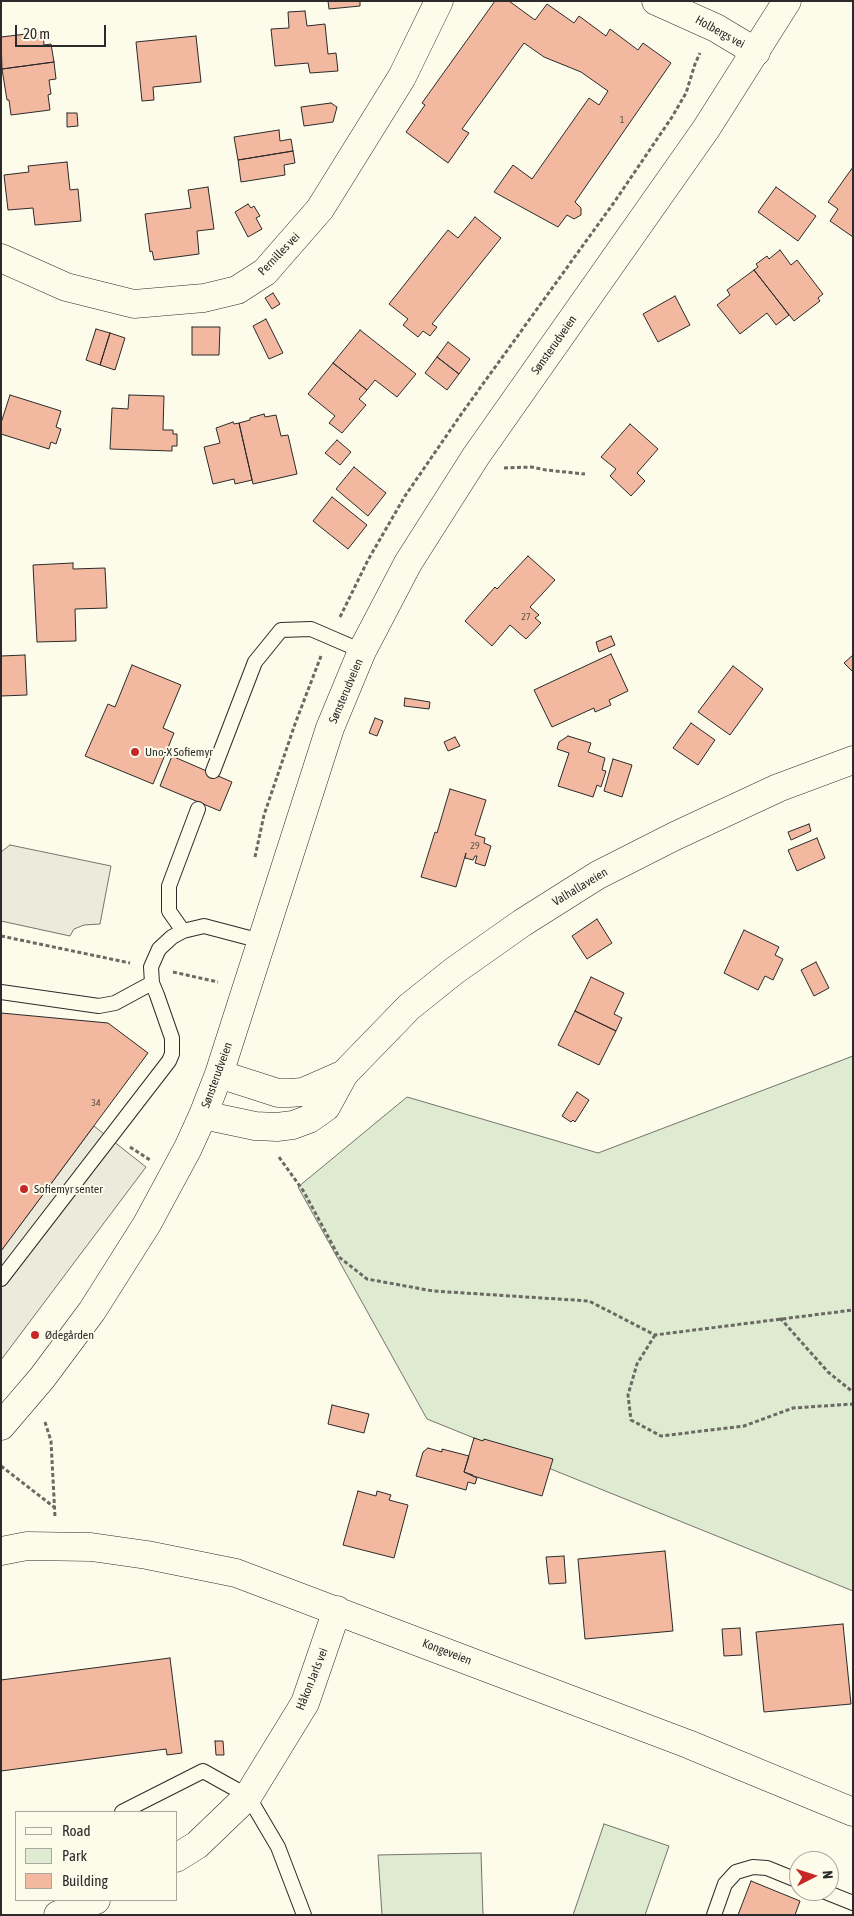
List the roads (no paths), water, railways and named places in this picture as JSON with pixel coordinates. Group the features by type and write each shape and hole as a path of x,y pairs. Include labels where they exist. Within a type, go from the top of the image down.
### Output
{"street":[{"name":"Pernilles vei","path":"1,258 66,287 134,304 204,298 237,290 265,272 320,209 402,78 439,1"},
{"name":"Holbergs vei","path":"656,1 716,28 756,52"},
{"name":"Sønsterudveien","path":"1,1426 78,1332 116,1276 167,1189 203,1115 330,728 362,651 408,563 476,456 681,165 756,52 787,1"},
{"name":"Valhallaveien","path":"203,1115 255,1126 277,1127 293,1125 309,1119 326,1107 344,1074 382,1033 425,993 560,898 630,858 723,813 778,788 853,760"},
{"name":"Valhallaveien","path":"218,1074 278,1093 289,1093 303,1092 344,1074"},
{"name":"Kongeveien","path":"1,1532 14,1548 56,1545 118,1550 227,1571 337,1610 688,1744 853,1812"},
{"name":"Håkon Jarls vei","path":"178,1857 197,1845 248,1796 305,1703 337,1610"},
{"path":"58,1915 93,1901"}],"lane":[{"path":"213,771 255,662 281,630 312,628 362,651"},
{"path":"183,931 169,911 169,886 198,809"},
{"path":"1,1279 163,1070 172,1054 172,1038 152,983 151,968 159,949 172,937 183,931 204,926 261,942"},
{"path":"1,992 99,1006 115,1003 152,983"},
{"path":"124,1811 203,1771 248,1796 278,1847 304,1915"},
{"path":"714,1915 725,1884 736,1872 753,1867 768,1868 789,1877"},
{"path":"839,1897 853,1903"}],"place":[{"name":"Uno-X Sofiemyr","path":"135,752"},
{"name":"Sofiemyr senter","path":"24,1189"},
{"name":"Ødegården","path":"35,1335"}]}
